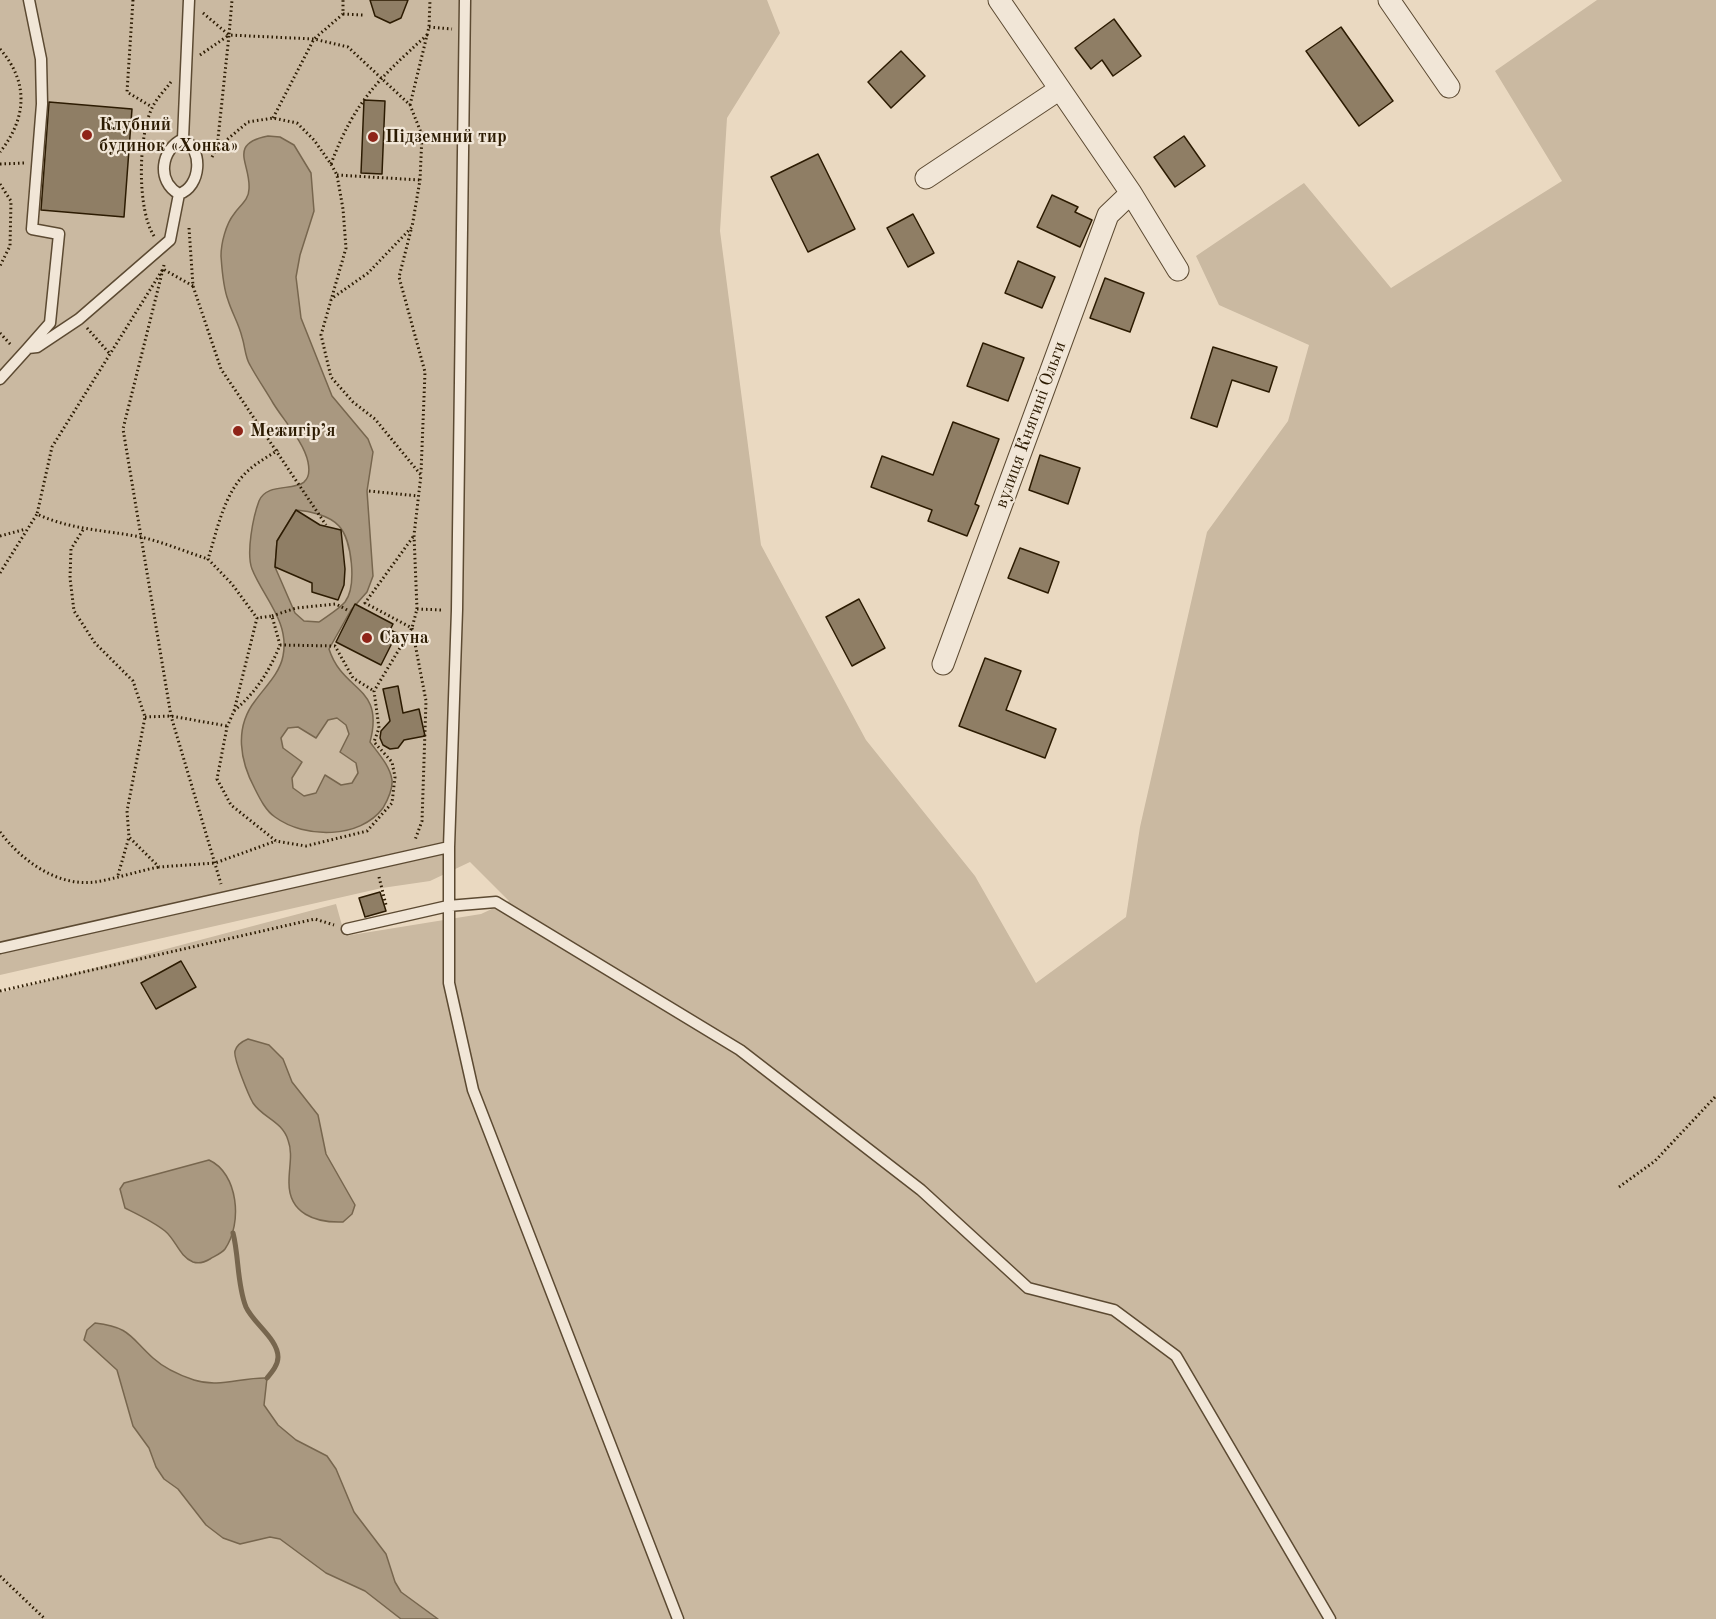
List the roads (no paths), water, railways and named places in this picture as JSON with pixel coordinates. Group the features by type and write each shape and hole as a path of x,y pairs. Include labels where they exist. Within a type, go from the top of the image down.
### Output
{"street":[{"path":"999,0 1131,193 1178,270"},
{"path":"1389,0 1449,87"},
{"path":"926,178 1060,89"},
{"name":"вулиця Княгині Ольги","path":"943,664 1108,215 1131,193"}],"lane":[{"path":"0,379 50,323 59,234 32,229 42,104 41,58 29,0"},
{"path":"183,138 189,0"},
{"path":"465,0 457,610 448,906 449,983 473,1090 678,1619"},
{"path":"179,194 187,191 195,182 197,153 192,143 183,138"},
{"path":"179,194 169,188 164,179 166,153 172,144 183,138"},
{"path":"28,348 37,347 79,319 170,240 179,194"},
{"path":"0,948 449,847"},
{"path":"347,929 448,906 496,902 740,1050 921,1190 1029,1288 1114,1310 1176,1356 1330,1619"}],"waterway":[{"path":"233,1233 241,1289 246,1307 270,1337 277,1350 277,1363 267,1378"}],"place":[{"name":"Клубний будинок «Хонка»","path":"87,135"},
{"name":"Підземний тир","path":"373,137"},
{"name":"Межигір’я","path":"238,431"},
{"name":"Сауна","path":"367,638"}]}
